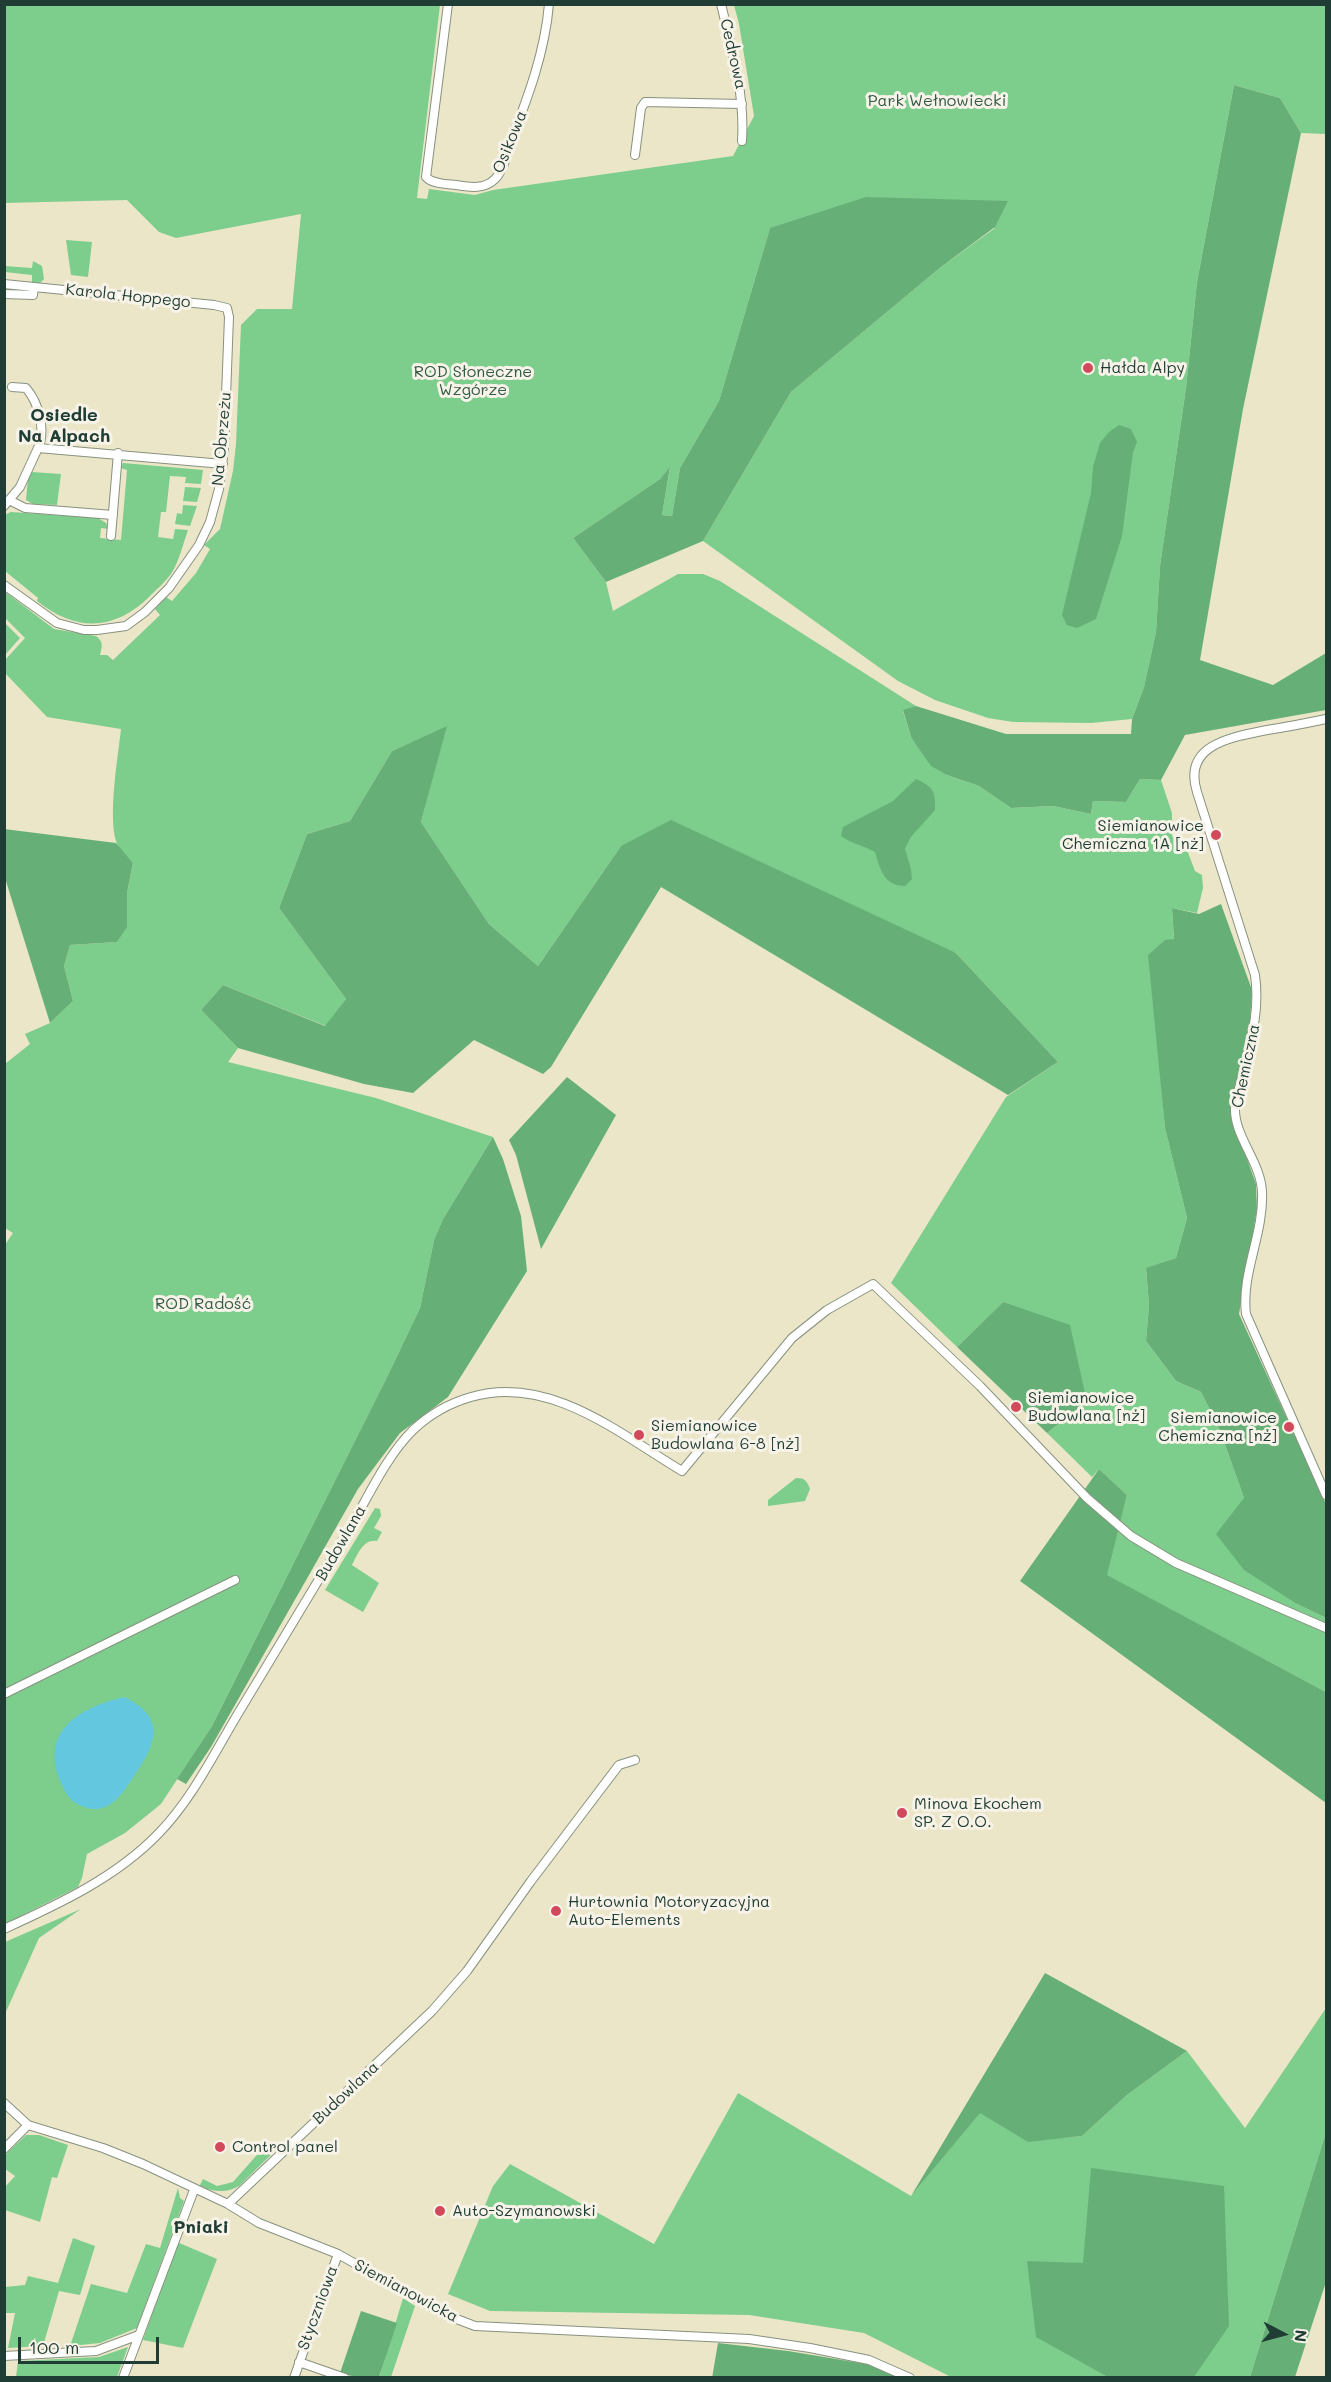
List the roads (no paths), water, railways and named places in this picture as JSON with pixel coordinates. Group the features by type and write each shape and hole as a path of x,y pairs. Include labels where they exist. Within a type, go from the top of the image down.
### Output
{"street":[{"name":"Osikowa","path":"448,4 426,177 432,181 471,187 483,186 501,171 532,86 549,4"},
{"name":"Cedrowa","path":"721,4 739,79 742,141"},
{"name":"Cedrowa","path":"635,155 640,108 645,102 742,104"},
{"name":"Karola Hoppego","path":"4,284 221,306"},
{"name":"Karola Hoppego","path":"4,294 33,295 34,287"},
{"name":"Na Obrzeżu","path":"4,585 41,613 63,625 97,630 126,626 146,612 169,588 199,545 214,508 223,464 229,317 227,308 221,306"},
{"path":"12,387 26,388 31,394 43,430 38,448 20,487 7,503 25,508 113,515"},
{"path":"38,448 118,453 223,464"},
{"path":"111,536 118,453"},
{"name":"Chemiczna","path":"1326,719 1218,742 1200,757 1194,777 1255,975 1258,992 1256,1019 1235,1110 1262,1188 1261,1219 1245,1293 1246,1314 1326,1495"},
{"name":"Budowlana","path":"4,1929 110,1874 141,1850 174,1815 315,1588 392,1456 413,1431 435,1412 472,1397 503,1393 537,1394 576,1407 682,1471 792,1338 827,1310 873,1284 987,1393 1087,1498 1124,1530 1176,1563 1326,1628"},
{"path":"4,1694 235,1580"},
{"name":"Budowlana","path":"228,2204 411,2030 467,1971 531,1881 618,1766 635,1760"},
{"name":"Siemianowicka","path":"4,2103 28,2125 104,2148 143,2164 194,2190 228,2204 259,2223 338,2254 446,2315 475,2326 749,2339 869,2360 910,2378"},
{"path":"4,2149 28,2125"},
{"path":"123,2378 194,2190"},
{"name":"Styczniowa","path":"294,2378 338,2254"},
{"path":"4,2356 96,2351 139,2336"},
{"name":"Styczniowa","path":"299,2362 345,2378"}],"water":[{"path":"124,1697 137,1704 151,1720 154,1729 150,1748 128,1785 111,1804 96,1809 84,1807 69,1798 58,1776 55,1758 57,1743 63,1730 74,1719 88,1710"}],"place":[{"name":"Hałda Alpy","path":"1088,368"},
{"name":"Siemianowice Chemiczna 1A [nż]","path":"1216,835"},
{"name":"Siemianowice Budowlana [nż]","path":"1016,1407"},
{"name":"Siemianowice Chemiczna [nż]","path":"1289,1427"},
{"name":"Siemianowice Budowlana 6-8 [nż]","path":"639,1435"},
{"name":"Minova Ekochem SP. Z O.O.","path":"902,1813"},
{"name":"Hurtownia Motoryzacyjna Auto-Elements","path":"556,1911"},
{"name":"Control panel","path":"220,2147"},
{"name":"Auto-Szymanowski","path":"440,2211"}],"district":[{"name":"Osiedle Na Alpach","path":"64,425"},
{"name":"Pniaki","path":"201,2227"}],"park label":[{"name":"Park Wełnowiecki","path":"937,101"},
{"name":"ROD Słoneczne Wzgórze","path":"473,381"},
{"name":"ROD Radość","path":"203,1304"}]}
